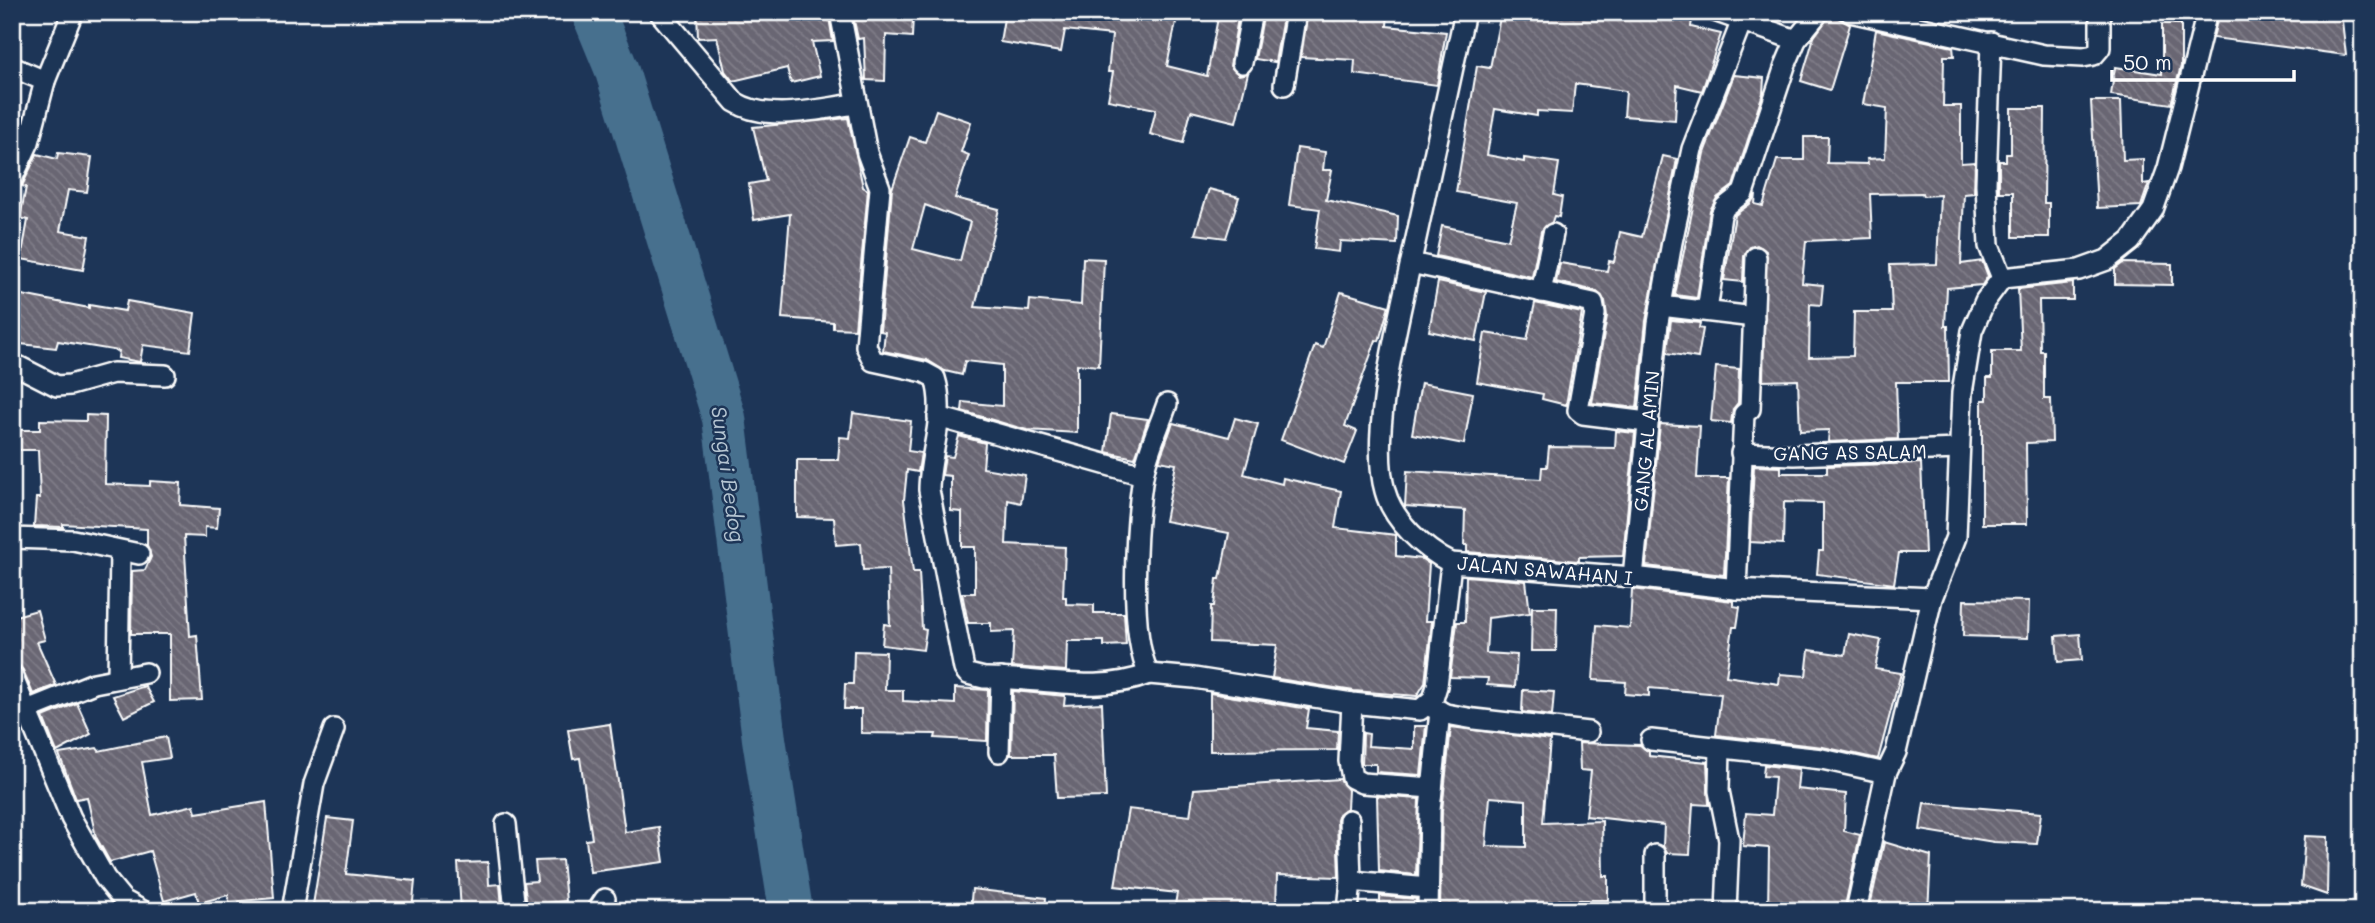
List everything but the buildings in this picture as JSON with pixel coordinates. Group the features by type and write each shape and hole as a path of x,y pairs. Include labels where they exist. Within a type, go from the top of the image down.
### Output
{"street":[{"path":"12,179 29,142 45,81 73,12"},
{"path":"659,12 718,83 748,110 793,112 857,104"},
{"path":"840,12 867,153 880,188 866,346 873,360 924,372 935,378 938,416 929,490 961,655 968,674 1095,685 1131,681 1149,674 1194,678 1352,703 1412,711 1434,709 1474,719 1588,732"},
{"path":"1242,63 1252,12"},
{"path":"1284,85 1296,12"},
{"name":"JALAN SAWAHAN I","path":"1465,12 1394,337 1381,444 1384,489 1393,512 1434,554 1451,563 1633,577 1736,589 1932,598"},
{"path":"1717,12 1741,23 1796,40"},
{"path":"1707,311 1721,215 1726,207 1743,193 1796,40 1819,12"},
{"path":"1850,12 1916,20 2044,55 2094,55 2103,40 2100,12"},
{"path":"1856,911 1886,773 1896,752 1932,598 1956,537 1959,449 1972,331 1985,301 2002,278 2079,270 2107,260 2131,241 2153,211 2168,168 2207,12"},
{"name":"GANG AL AMIN","path":"1633,577 1661,306 1692,149 1741,23"},
{"path":"1991,42 1986,184 1989,246 2002,278"},
{"path":"12,67 45,81"},
{"path":"1541,292 1553,234"},
{"path":"1736,589 1742,502 1741,453 1744,414 1750,409 1756,257"},
{"path":"1411,263 1590,301 1595,306 1578,410 1583,414 1647,422"},
{"path":"1661,306 1754,317"},
{"path":"12,363 57,386 69,386 113,373 165,375"},
{"path":"1149,674 1141,659 1138,640 1138,532 1143,475 1167,404"},
{"path":"938,416 1143,475"},
{"name":"GANG AS SALAM","path":"1741,453 1794,455 1959,449"},
{"path":"12,538 73,540 130,552 118,677"},
{"path":"1428,911 1434,709 1451,563"},
{"path":"27,710 67,691 118,677 146,673"},
{"path":"12,676 71,818 105,877 122,900 143,911"},
{"path":"999,752 1000,678"},
{"path":"1352,703 1349,761 1352,778 1362,783 1432,788"},
{"path":"292,911 314,783 334,729"},
{"path":"1651,740 1822,760 1886,773"},
{"path":"1720,748 1719,791 1729,840 1726,911"},
{"path":"1348,911 1351,881 1349,820"},
{"path":"506,824 515,911"},
{"path":"1655,855 1655,911"},
{"path":"1351,881 1428,888"}],"waterway":[{"name":"Sungai Bedog","path":"593,12 616,68 724,418 764,739 791,911"}]}
